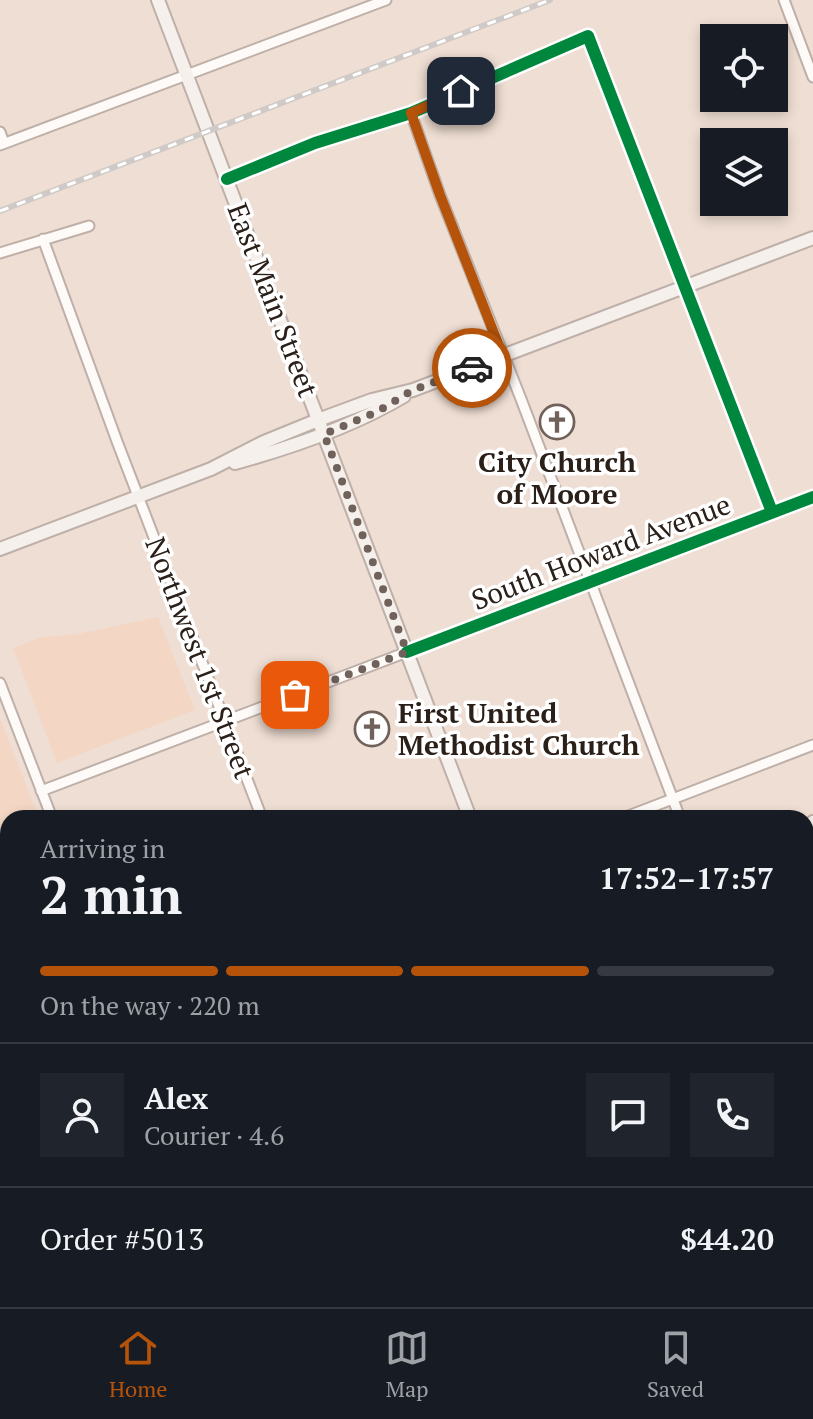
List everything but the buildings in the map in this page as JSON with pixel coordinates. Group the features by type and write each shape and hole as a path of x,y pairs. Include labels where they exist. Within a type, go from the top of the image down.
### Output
{"main road":[{"name":"East Main Street","path":"158,0 467,810"},
{"path":"211,469 264,442 318,420 372,400 413,390 813,238"},
{"path":"0,549 211,469 324,434 377,412 413,390"}],"street":[{"path":"0,132 2,144 367,3 386,0"},
{"path":"784,0 813,77"},
{"path":"227,179 338,134 411,113 588,36 772,512"},
{"path":"411,113 677,810"},
{"path":"0,253 89,226"},
{"name":"Northwest 1st Street","path":"43,239 138,497 259,810"},
{"name":"South Howard Avenue","path":"407,652 813,497"},
{"path":"41,791 407,652"},
{"path":"0,683 49,810"},
{"path":"643,810 813,745"}],"shaded area":[{"path":"158,617 195,710 57,763 13,648 42,637 78,634"},
{"path":"0,718 36,810 0,810"}],"railway":[{"path":"0,211 550,0"}],"cycle path":[{"path":"227,179 315,143 411,113 588,36 772,512"},
{"path":"407,652 813,497"}],"way so far":[{"path":"295,695 407,652 324,434 377,412 413,390 472,368"}],"place":[{"name":"City Church of Moore","path":"557,422"},
{"name":"First United Methodist Church","path":"372,729"}],"route":[{"path":"461,91 411,113 503,356 472,368"}]}
